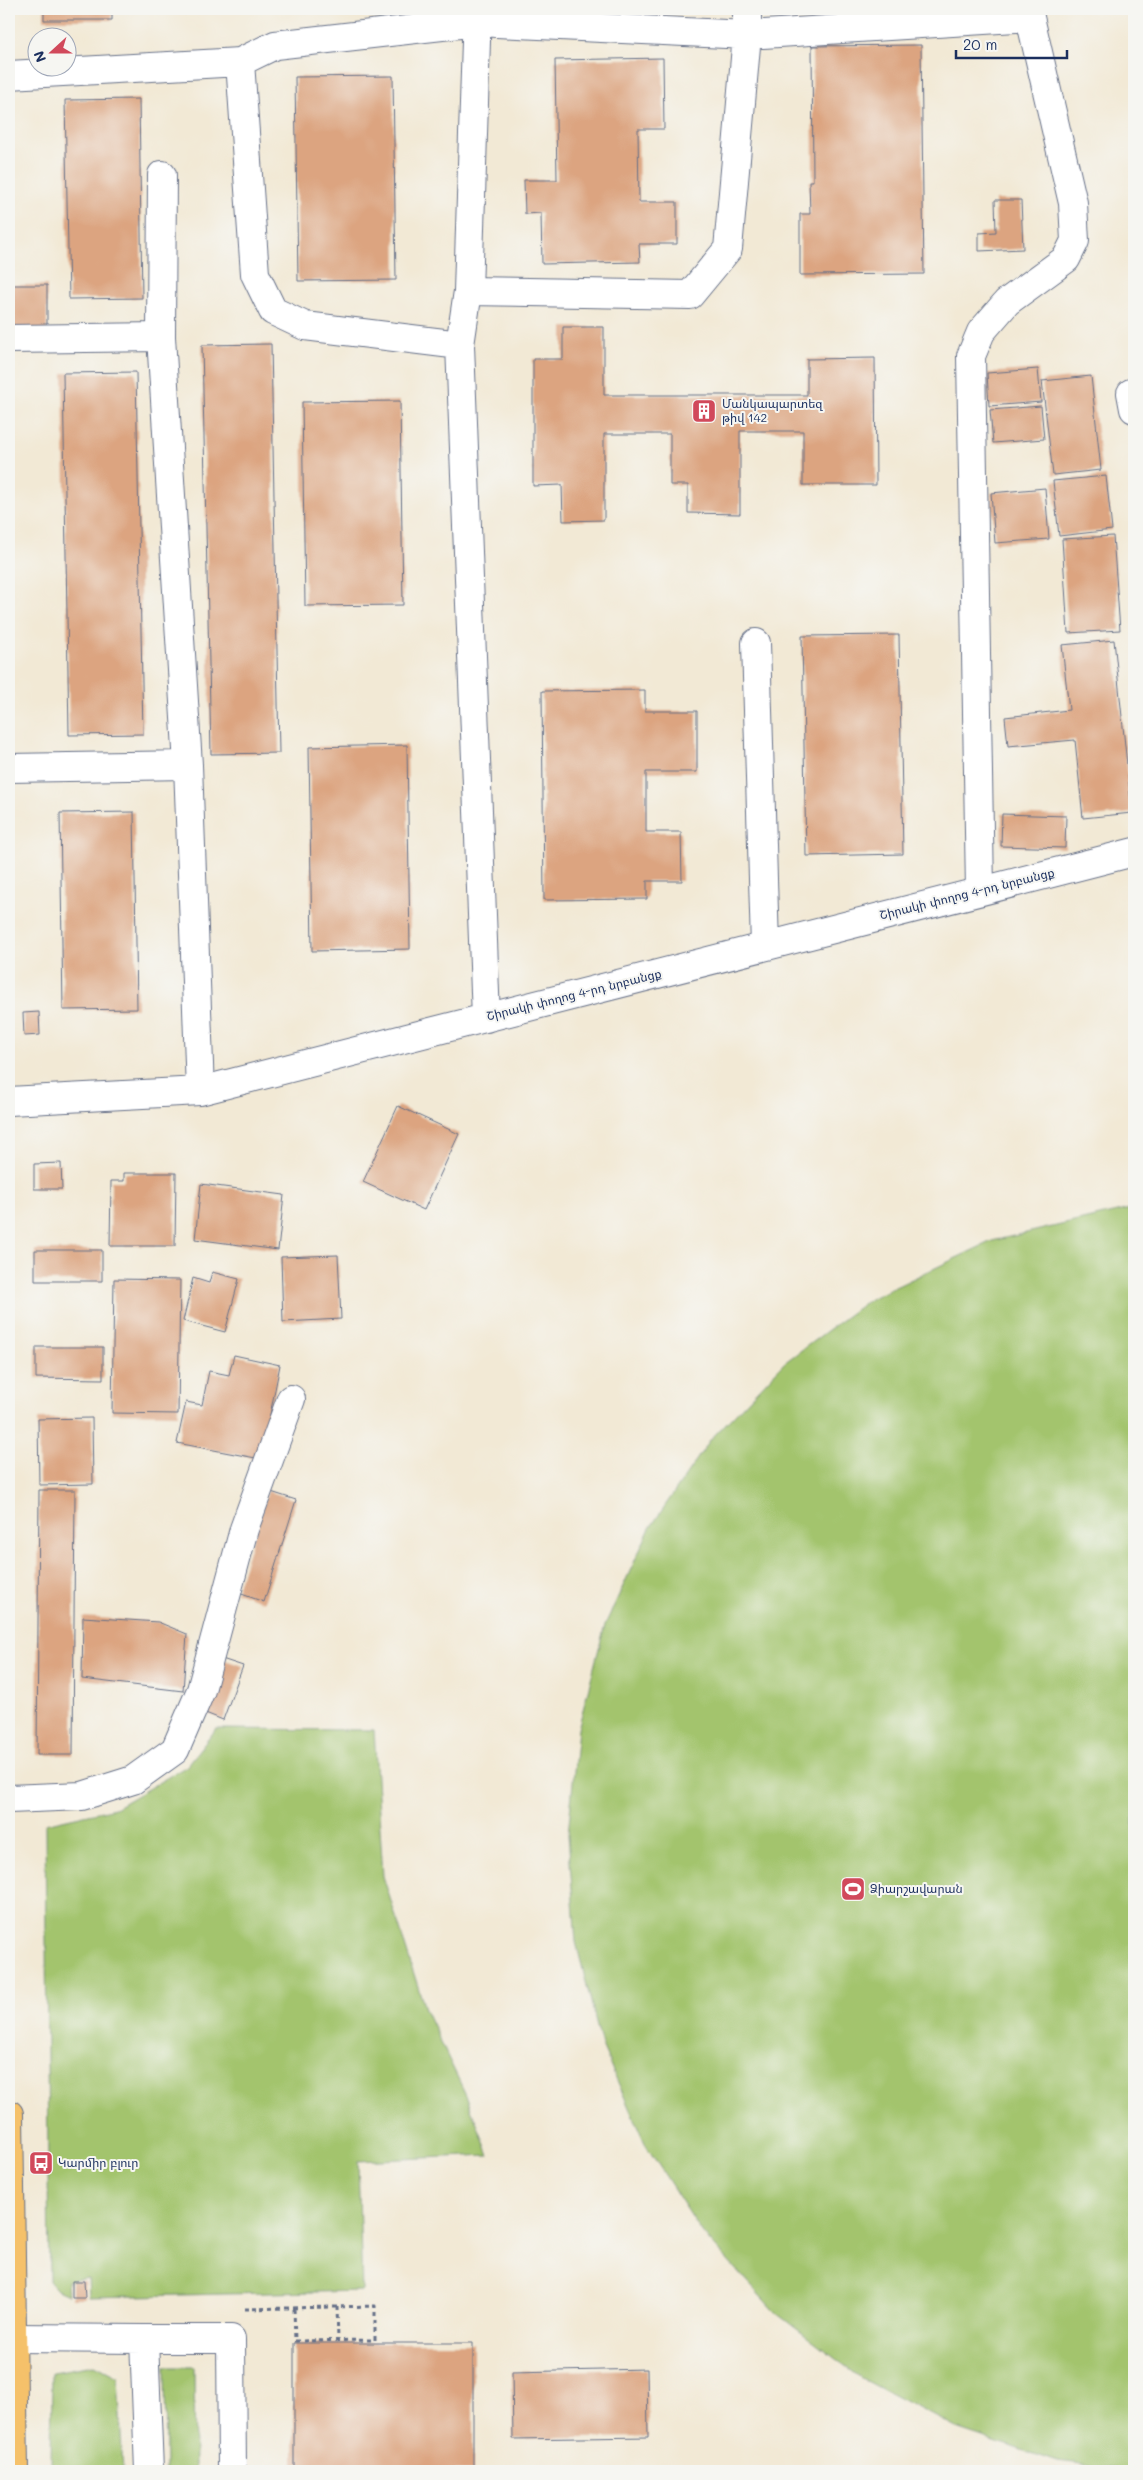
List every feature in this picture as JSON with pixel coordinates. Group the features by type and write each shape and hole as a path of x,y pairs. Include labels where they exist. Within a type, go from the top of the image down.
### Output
{"highway":[{"path":"9,2114 14,2471"}],"street":[{"path":"9,75 240,62 275,45 477,15 747,22 1029,13 1073,203 1075,241 1066,259 1008,302 981,332 971,356 980,891"},
{"path":"477,15 468,292 460,345 486,1018"},
{"path":"468,292 690,295 728,249 747,22"},
{"path":"240,62 255,274 273,311 305,326 460,345"},
{"path":"162,175 161,337 188,765 200,1091"},
{"path":"9,339 161,337"},
{"path":"756,643 765,946"},
{"path":"9,768 188,765"},
{"name":"Շիրակի փողոց 4-րդ նրբանցք","path":"9,1101 200,1091 1134,852"},
{"path":"9,1800 82,1796 133,1780 175,1750 201,1690 244,1529 291,1399"},
{"path":"12,2338 231,2339 232,2471"},
{"path":"144,2339 149,2471"}],"path":[{"path":"374,2306 375,2340 338,2340 295,2341 294,2308 374,2306"},
{"path":"337,2307 338,2340"}],"green space":[{"name":"Ձիարշավարան","path":"1134,1208 1134,2471 1057,2462 956,2428 861,2378 776,2313 703,2234 645,2144 602,2046 576,1942 568,1835 578,1729 605,1625 650,1528 710,1440 784,1363 870,1299 992,1241"},
{"path":"216,1729 374,1730 383,1876 425,2009 465,2093 489,2155 358,2161 362,2291 89,2297 88,2278 67,2281 68,2295 57,2290 49,2281 45,1824 115,1808 187,1766"},
{"path":"95,2365 118,2377 123,2471 51,2471 52,2372"},
{"path":"165,2367 194,2367 195,2471 166,2471"}],"building":[{"path":"44,9 112,9 112,20 44,20"},
{"path":"921,45 924,274 800,275 800,214 810,214 809,181 813,181 812,46"},
{"path":"663,58 664,129 638,129 639,202 677,202 677,244 639,244 640,262 542,264 541,213 525,214 524,180 557,180 555,60"},
{"path":"393,76 396,280 298,281 295,77"},
{"path":"139,99 142,298 69,299 65,100"},
{"path":"995,200 1021,200 1023,249 979,251 979,233 996,232"},
{"path":"12,285 47,285 47,332 12,332"},
{"name":"Մանկապարտեզ թիվ 142","path":"563,327 604,327 604,395 807,395 807,359 875,358 876,485 803,485 803,431 740,431 740,514 688,513 688,485 670,485 670,434 604,434 604,520 563,521 562,485 533,486 533,359 563,359"},
{"path":"271,344 279,753 211,754 202,345"},
{"path":"1038,369 1041,402 989,406 987,373"},
{"path":"136,372 143,734 69,735 63,373"},
{"path":"1091,376 1101,470 1053,475 1042,381"},
{"path":"400,401 403,605 305,606 302,402"},
{"path":"1041,406 1044,439 993,443 990,410"},
{"path":"1106,476 1112,530 1059,536 1053,481"},
{"path":"1045,488 1049,539 995,543 991,493"},
{"path":"1113,536 1120,630 1068,633 1062,539"},
{"path":"899,635 903,854 806,856 802,636"},
{"path":"1114,640 1132,813 1083,818 1075,740 1008,746 1005,717 1069,710 1062,645"},
{"path":"645,690 645,711 697,711 697,772 646,772 646,832 681,832 682,881 647,881 647,899 544,900 542,691"},
{"path":"407,745 410,949 312,951 309,747"},
{"path":"134,812 137,1009 63,1010 60,813"},
{"path":"1002,814 1066,816 1065,848 1001,846"},
{"path":"39,1012 40,1035 24,1036 23,1013"},
{"path":"398,1106 459,1134 424,1210 363,1182"},
{"path":"61,1163 62,1189 34,1189 34,1164"},
{"path":"124,1173 176,1173 175,1246 110,1246 111,1181 124,1181"},
{"path":"201,1184 284,1195 278,1250 195,1239"},
{"path":"35,1250 102,1250 102,1281 35,1281"},
{"path":"338,1255 341,1319 283,1322 281,1257"},
{"path":"212,1272 239,1279 225,1332 183,1321 193,1278 209,1283"},
{"path":"114,1279 180,1280 178,1414 112,1413"},
{"path":"36,1347 103,1347 103,1379 36,1378"},
{"path":"234,1355 280,1365 261,1459 177,1443 186,1402 202,1405 209,1371 229,1375"},
{"path":"92,1418 93,1484 39,1485 38,1419"},
{"path":"39,1490 75,1490 73,1755 37,1755"},
{"path":"268,1491 296,1500 264,1602 236,1592"},
{"path":"83,1617 158,1622 187,1634 183,1691 82,1679"},
{"path":"222,1659 243,1666 223,1720 203,1712"},
{"path":"72,2281 84,2281 85,2298 72,2298"},
{"path":"294,2343 473,2343 473,2471 294,2471"},
{"path":"647,2369 648,2437 513,2439 512,2372"}],"place":[{"name":"Մանկապարտեզ թիվ 142","path":"704,411"},
{"name":"Ձիարշավարան","path":"853,1889"},
{"name":"Կարմիր բլուր","path":"41,2163"}]}
